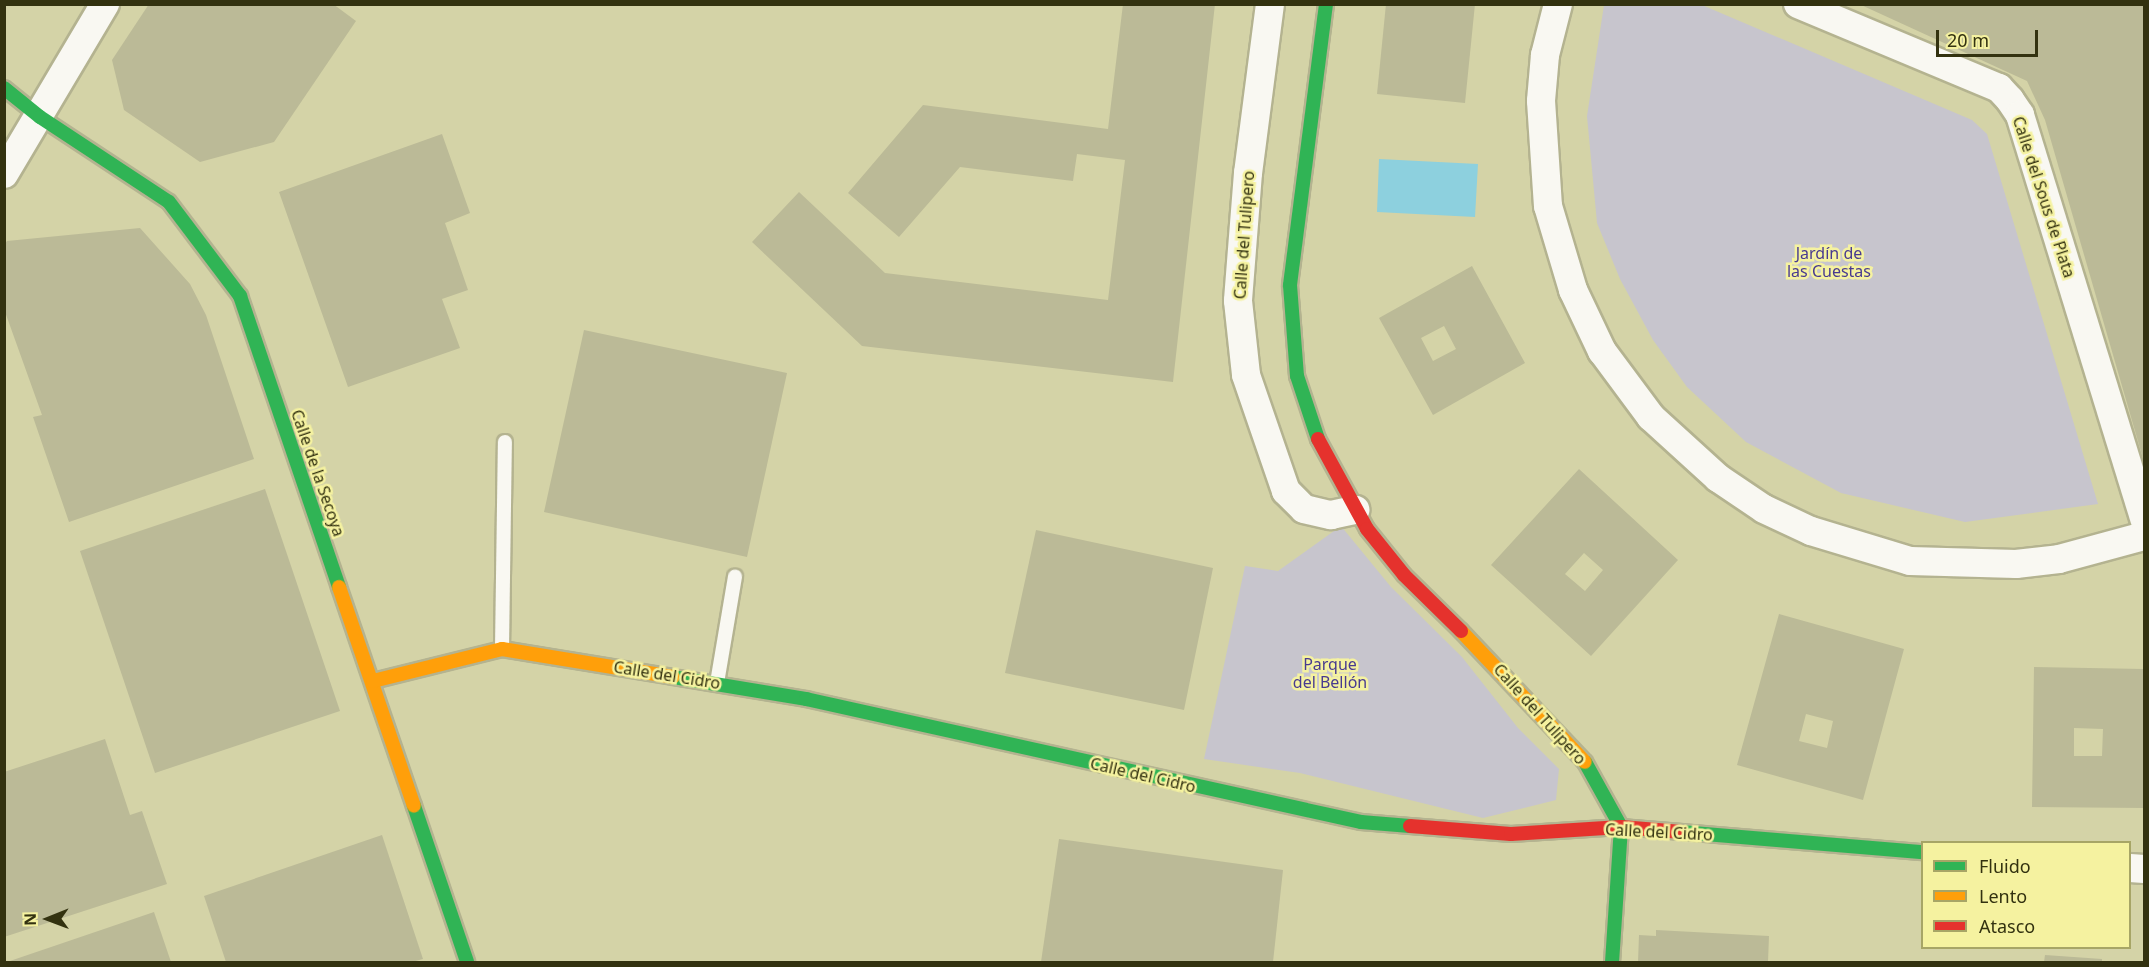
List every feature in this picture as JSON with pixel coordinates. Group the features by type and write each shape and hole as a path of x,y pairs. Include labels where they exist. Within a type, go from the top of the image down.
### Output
{"street":[{"path":"4,174 40,117 105,4"},
{"name":"Calle del Tulipero","path":"1270,4 1248,173 1238,301 1246,375 1286,491 1304,509 1331,515 1355,510"},
{"name":"Calle del Tulipero","path":"1326,4 1290,285 1297,376 1308,414 1323,453 1355,510 1404,575 1508,676 1583,758 1621,827"},
{"path":"1558,4 1545,56 1541,101 1548,206 1573,290 1602,351 1651,417 1718,478 1764,509 1811,531 1910,561 2016,564 2059,559 2145,536"},
{"name":"Calle del Sous de Plata","path":"1798,4 1999,88 2015,107 2145,519"},
{"name":"Calle de la Secoya","path":"4,88 40,117 169,202 240,296 373,681 467,963"},
{"name":"Calle del Cidro","path":"373,681 502,649 717,682 1361,822 1511,834 1621,827 1921,852"},
{"path":"1612,963 1621,827"}],"lane":[{"path":"502,649 505,442"},
{"path":"717,682 735,577"}],"green space":[{"name":"Jardín de las Cuestas","path":"1604,5 1702,5 1972,120 1987,134 2098,504 1965,522 1841,493 1746,442 1687,387 1653,340 1620,279 1597,223 1587,116"},
{"name":"Parque del Bellón","path":"1341,526 1391,587 1462,657 1518,728 1559,769 1556,800 1483,818 1300,773 1204,759 1245,566 1278,571"}],"water":[{"path":"1379,159 1478,164 1475,217 1377,212"}],"building":[{"path":"149,4 333,4 356,21 274,142 200,162 124,110 112,60"},
{"path":"1123,4 1215,4 1173,382 862,346 752,242 799,192 885,273 1108,300 1125,160 1077,154 1073,181 960,167 899,237 848,193 923,105 1108,129"},
{"path":"1386,4 1475,4 1465,103 1377,94"},
{"path":"1859,4 2144,4 2144,462 2045,120 2027,81"},
{"path":"442,134 470,213 445,223 468,290 442,299 460,348 348,387 279,192"},
{"path":"140,228 190,284 206,315 254,459 69,522 33,417 42,415 4,309 4,245 7,241"},
{"path":"1472,266 1525,363 1433,415 1379,318","holes":["1444,326 1456,349 1433,361 1421,338"]},
{"path":"584,330 787,373 747,557 544,512"},
{"path":"1579,469 1678,560 1591,656 1491,565","holes":["1584,553 1603,570 1585,591 1565,574"]},
{"path":"265,489 340,711 155,773 80,551"},
{"path":"1036,530 1213,568 1184,710 1005,673"},
{"path":"1779,614 1904,649 1863,800 1737,765","holes":["1806,714 1833,721 1827,748 1799,741"]},
{"path":"2034,667 2144,669 2144,808 2032,807","holes":["2074,728 2103,729 2102,756 2074,756"]},
{"path":"105,739 130,815 142,811 167,884 4,937 4,772"},
{"path":"382,835 423,959 412,962 226,962 204,896"},
{"path":"1059,839 1283,870 1273,962 1041,962"},
{"path":"154,912 171,962 7,962"},
{"path":"1656,930 1769,936 1768,962 1638,962 1639,935 1656,936"},
{"path":"2045,955 2102,959 2102,962 2044,962"}],"traffic: fast":[{"path":"1318,439 1297,376 1290,285 1326,4"},
{"path":"4,88 40,117 169,202 240,296 339,587"},
{"path":"673,677 806,699 1361,822 1410,826"},
{"path":"1585,762 1621,827 1612,962"},
{"path":"414,806 467,962"},
{"path":"1682,832 1921,852"}],"traffic: slow":[{"path":"339,587 414,806"},
{"path":"1461,631 1585,762"},
{"path":"373,681 502,649 673,677"}],"traffic: jam":[{"path":"1318,439 1367,529 1404,575 1461,631"},
{"path":"1410,826 1511,834 1621,827 1682,832"}]}
